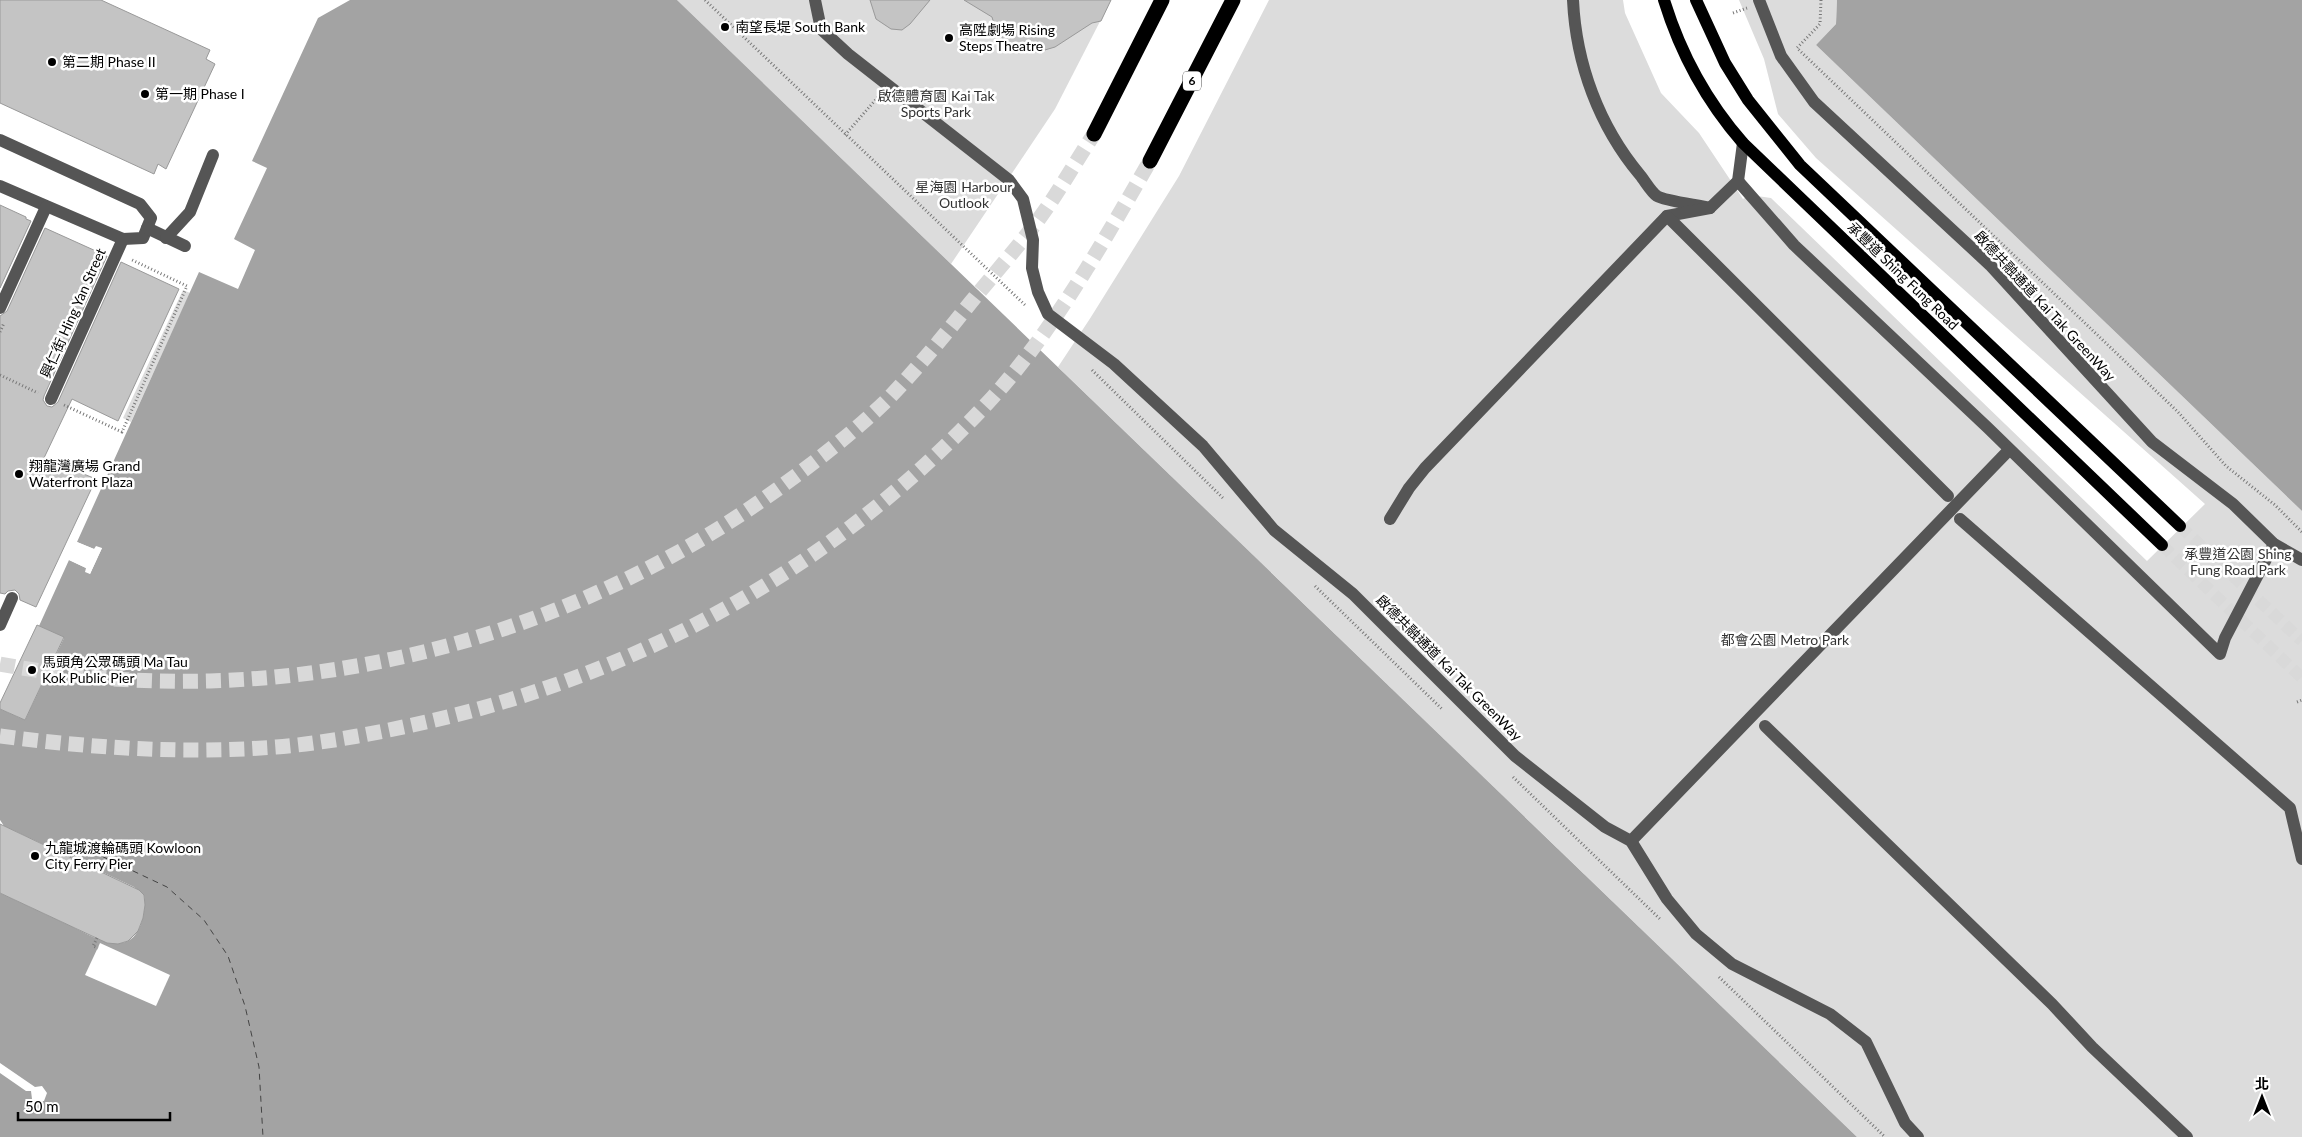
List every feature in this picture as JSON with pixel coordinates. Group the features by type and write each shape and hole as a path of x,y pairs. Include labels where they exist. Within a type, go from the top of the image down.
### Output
{"highway":[{"path":"1094,134 1162,0"},
{"name":"6","path":"1150,161 1233,0"}],"main road":[{"name":"承豐道 Shing Fung Road","path":"1664,0 1669,17 1698,82 1722,119 1742,143 2162,544"},
{"name":"承豐道 Shing Fung Road","path":"1696,0 1725,62 1748,100 1800,165 2180,526"}],"street":[{"name":"啟德共融通道 Kai Tak GreenWay","path":"815,0 821,29 848,54 1010,180 1023,199 1033,240 1032,268 1038,292 1048,314 1114,364 1203,446 1274,530 1353,594 1515,756 1605,827 1631,841"},
{"path":"1573,0 1574,30 1584,73 1602,115 1625,157 1657,196 1710,208"},
{"name":"啟德共融通道 Kai Tak GreenWay","path":"1759,0 1782,56 1814,102 1990,265 2152,442 2233,504 2274,544 2302,560"},
{"path":"0,140 140,204 151,218 143,238 122,239 0,186"},
{"path":"1390,519 1409,488 1425,468 1667,216 1710,208 1738,181 1742,143"},
{"path":"166,238 190,212 213,155"},
{"path":"1738,181 1794,246 2220,654 2225,638 2274,544"},
{"path":"0,308 46,207"},
{"path":"1667,216 1948,496"},
{"path":"147,228 185,246"},
{"name":"興仁街 Hing Yan Street","path":"51,399 122,239"},
{"path":"1918,1137 1905,1123 1866,1042 1830,1014 1732,964 1696,934 1666,899 1631,841 2009,450"},
{"path":"1960,519 2290,808 2302,859"},
{"path":"0,625 12,598"},
{"path":"1765,726 2052,1004 2092,1047 2187,1137"}],"path":[{"path":"705,0 1028,308"},
{"path":"1821,0 1820,24 1798,48 2178,412 2226,466 2276,505 2302,532"},
{"path":"845,135 888,84"},
{"path":"122,432 187,286"},
{"path":"1091,369 1231,506"},
{"path":"1310,581 1445,712"},
{"path":"2297,702 2302,700"},
{"path":"1509,774 1666,925"},
{"path":"97,938 93,946 98,948"},
{"path":"1715,973 1885,1137"}],"green space":[{"name":"啟德體育園 Kai Tak Sports Park","path":"677,0 1111,0 1055,109 951,264"},
{"name":"都會公園 Metro Park","path":"1269,0 1623,0 1625,13 1661,93 1699,133 1743,199 1750,195 1771,198 2147,561 2205,504 1816,158 1778,114 1764,59 1739,0 1837,0 1836,24 1816,45 2302,511 2302,1137 1857,1137 1058,367 1179,176"},
{"path":"183,290 190,293 131,422 123,418"}],"shaded area":[{"path":"350,0 677,0 1857,1137 0,1137 0,1073 26,1091 31,1091 32,1099 36,1102 44,1101 47,1093 42,1086 35,1087 0,1063 0,893 94,937 112,943 126,942 137,932 143,917 144,895 134,887 4,826 0,820 0,709 25,720 64,638 39,626 69,560 86,568 90,574 102,548 94,549 77,542 199,272 238,289 255,250 234,239 267,168 252,161 318,18"},
{"path":"1837,0 2302,0 2302,511 1816,45 1836,24"}],"pier":[{"path":"77,542 94,549 96,546 102,548 90,574 85,572 86,568 69,560 70,558 87,566 89,571 98,549 94,552 76,544"},
{"path":"100,943 170,975 156,1006 85,975"}],"building":[{"path":"0,0 101,0 210,50 206,59 215,64 166,169 158,164 154,174 0,103"},
{"path":"870,0 930,0 910,24 902,30 891,29 876,19"},
{"path":"964,0 1111,0 1101,21 1092,23 1055,47 1038,52 1020,51 1008,44 996,31 992,17"},
{"path":"0,205 31,221 0,288"},
{"path":"45,228 107,256 44,396 43,400 47,406 52,407 58,402 121,262 179,289 118,421 72,399 44,458 96,479 36,607 20,600 19,594 15,590 8,591 5,594 0,593 0,316 7,311"},
{"name":"馬頭角公眾碼頭 Ma Tau Kok Public Pier","path":"37,625 64,637 25,720 0,709 0,703"},
{"name":"九龍城渡輪碼頭 Kowloon City Ferry Pier","path":"0,824 139,890 144,895 145,905 138,931 128,941 118,944 107,943 0,893"}],"ferry route":[{"path":"70,857 76,844 167,887 204,920 228,956 245,1006 259,1067 263,1137"}],"tunnel":[{"path":"0,664 104,678 208,681 312,673 414,654 515,625 611,586 704,538 790,480 875,412 919,365 1024,238 1048,206 1094,134"},
{"path":"0,736 103,747 172,750 241,749 314,743 408,726 507,701 585,674 661,641 735,603 805,560 871,511 934,457 993,397 1037,342 1078,283 1150,161"},
{"path":"2180,526 2302,641"},
{"path":"2162,545 2302,678"}],"place":[{"name":"南望長堤 South Bank","path":"725,27"},
{"name":"高陞劇場 Rising Steps Theatre","path":"949,38"},
{"name":"第二期 Phase II","path":"52,62"},
{"name":"第一期 Phase I","path":"145,94"},
{"name":"翔龍灣廣場 Grand Waterfront Plaza","path":"19,474"},
{"name":"馬頭角公眾碼頭 Ma Tau Kok Public Pier","path":"32,670"},
{"name":"九龍城渡輪碼頭 Kowloon City Ferry Pier","path":"35,856"}],"park label":[{"name":"星海園 Harbour Outlook","path":"964,196"},
{"name":"承豐道公園 Shing Fung Road Park","path":"2238,562"}]}
